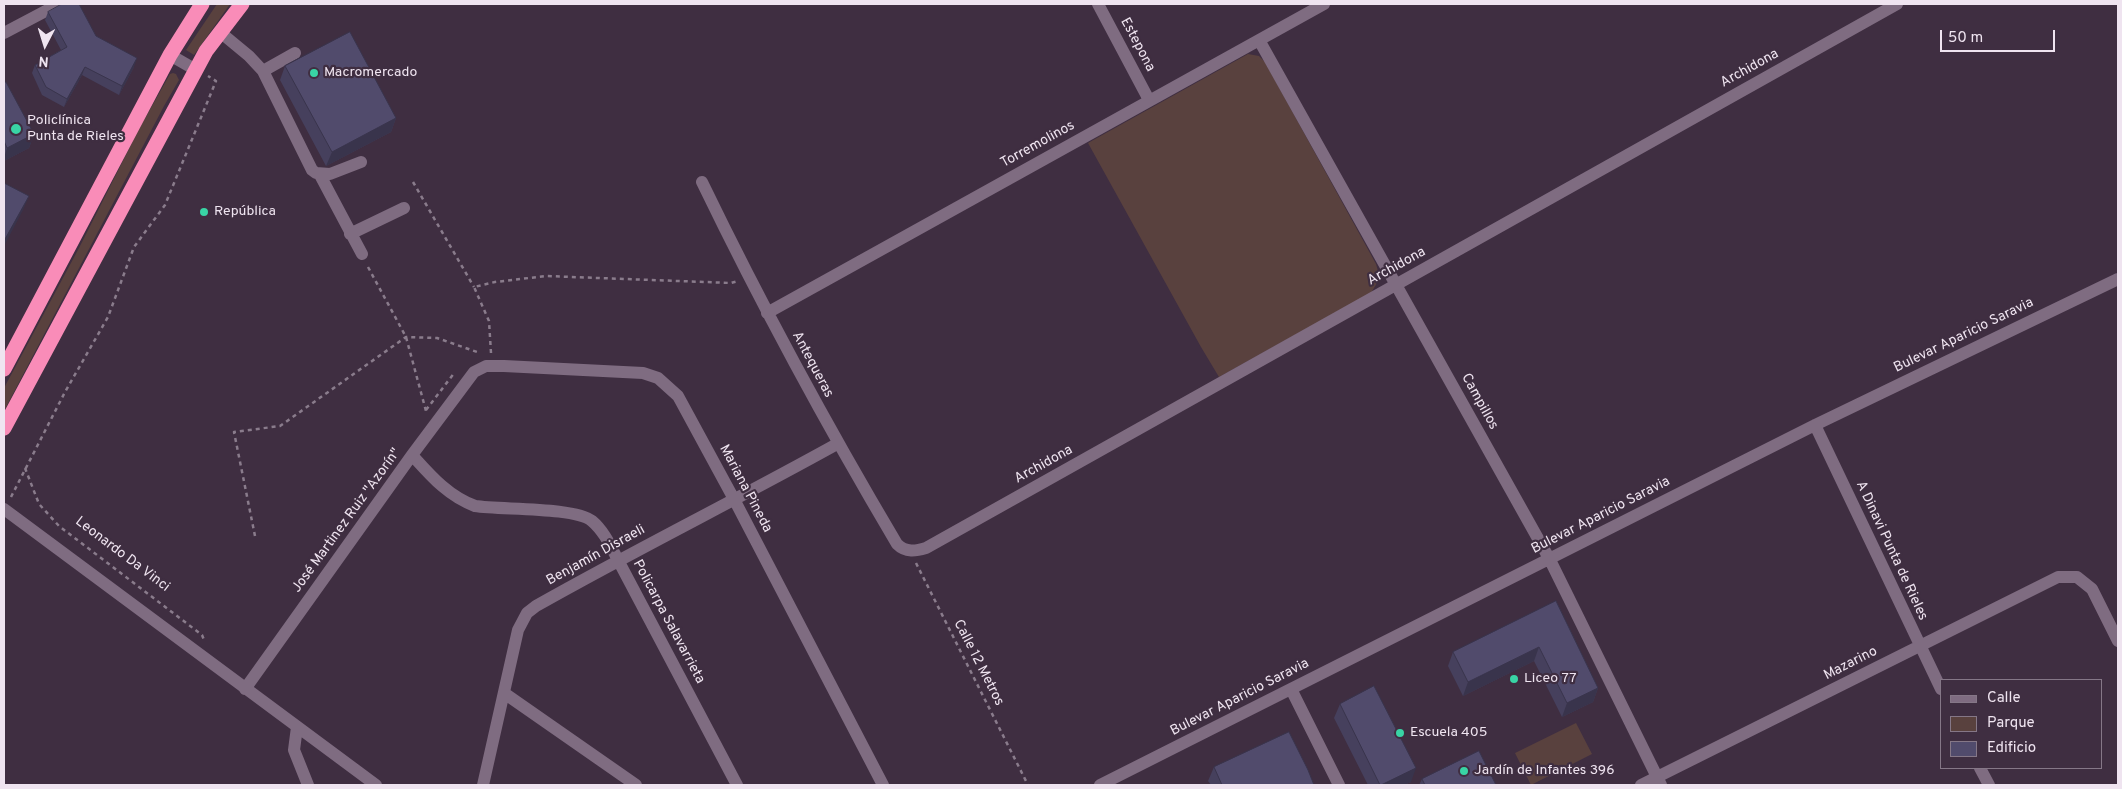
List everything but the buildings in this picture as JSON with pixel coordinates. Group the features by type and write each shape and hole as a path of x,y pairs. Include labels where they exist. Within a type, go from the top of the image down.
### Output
{"highway":[{"path":"4,369 170,55 202,4"},
{"path":"4,428 206,51 242,4"}],"street":[{"path":"4,33 58,4"},
{"name":"Estepona","path":"1098,4 1149,100"},
{"name":"Torremolinos","path":"767,313 1324,4"},
{"name":"Archidona","path":"909,551 926,548 1898,4"},
{"path":"220,32 249,56 263,71 312,170 320,175 362,254"},
{"name":"Campillos","path":"1259,40 1550,560 1659,781"},
{"path":"263,71 295,53"},
{"path":"170,55 196,70"},
{"path":"320,175 330,174 361,162"},
{"name":"Antequeras","path":"702,182 748,277 838,444 897,544 902,549 909,551"},
{"path":"350,234 404,208"},
{"name":"Bulevar Aparicio Saravia","path":"1100,785 1815,425 2118,279"},
{"name":"Mariana Pineda","path":"474,372 479,368 492,366 643,373 658,378 678,396 883,785"},
{"name":"José Martinez Ruiz \"Azorín\"","path":"245,689 474,372"},
{"name":"A Dinavi Punta de Rieles","path":"1815,425 1940,687"},
{"name":"Benjamín Disraeli","path":"483,785 518,630 528,614 536,606 618,560 735,501 838,444"},
{"name":"Policarpa Salavarrieta","path":"412,456 442,488 462,502 475,506 576,514 585,517 598,527 618,560 737,785"},
{"path":"4,509 376,785"},
{"name":"Mazarino","path":"1641,785 1659,781 2058,577 2077,577 2092,589 2118,641"},
{"path":"1291,689 1339,785"},
{"path":"504,693 636,785"},
{"path":"297,727 294,750 308,785"},
{"path":"1980,769 1988,785"}],"path":[{"path":"4,509 108,318 134,248 166,205 216,81 196,70"},
{"path":"413,182 474,287 489,321 492,366"},
{"path":"362,254 406,337 431,429"},
{"path":"474,287 495,282 546,276 731,283 748,277"},
{"path":"255,536 234,432 280,426 406,337 437,338 481,354"},
{"name":"Leonardo Da Vinci","path":"25,468 39,504 59,526 202,635 205,644 205,659"},
{"name":"Calle 12 Metros","path":"909,551 1028,785"}],"green space":[{"path":"217,4 230,4 194,55 186,50"},
{"path":"1248,54 1259,56 1265,62 1376,264 1380,278 1371,293 1219,377 1088,143"},
{"path":"170,74 176,74 179,80 4,411 4,388 79,248 139,129"},
{"path":"1576,723 1592,754 1531,785 1515,753"}],"place":[{"name":"Macromercado","path":"314,73"},
{"name":"Policlínica Punta de Rieles","path":"16,129"},
{"name":"República","path":"204,212"},
{"name":"Liceo 77","path":"1514,679"},
{"name":"Escuela 405","path":"1400,733"},
{"name":"Jardín de Infantes 396","path":"1464,771"}]}
